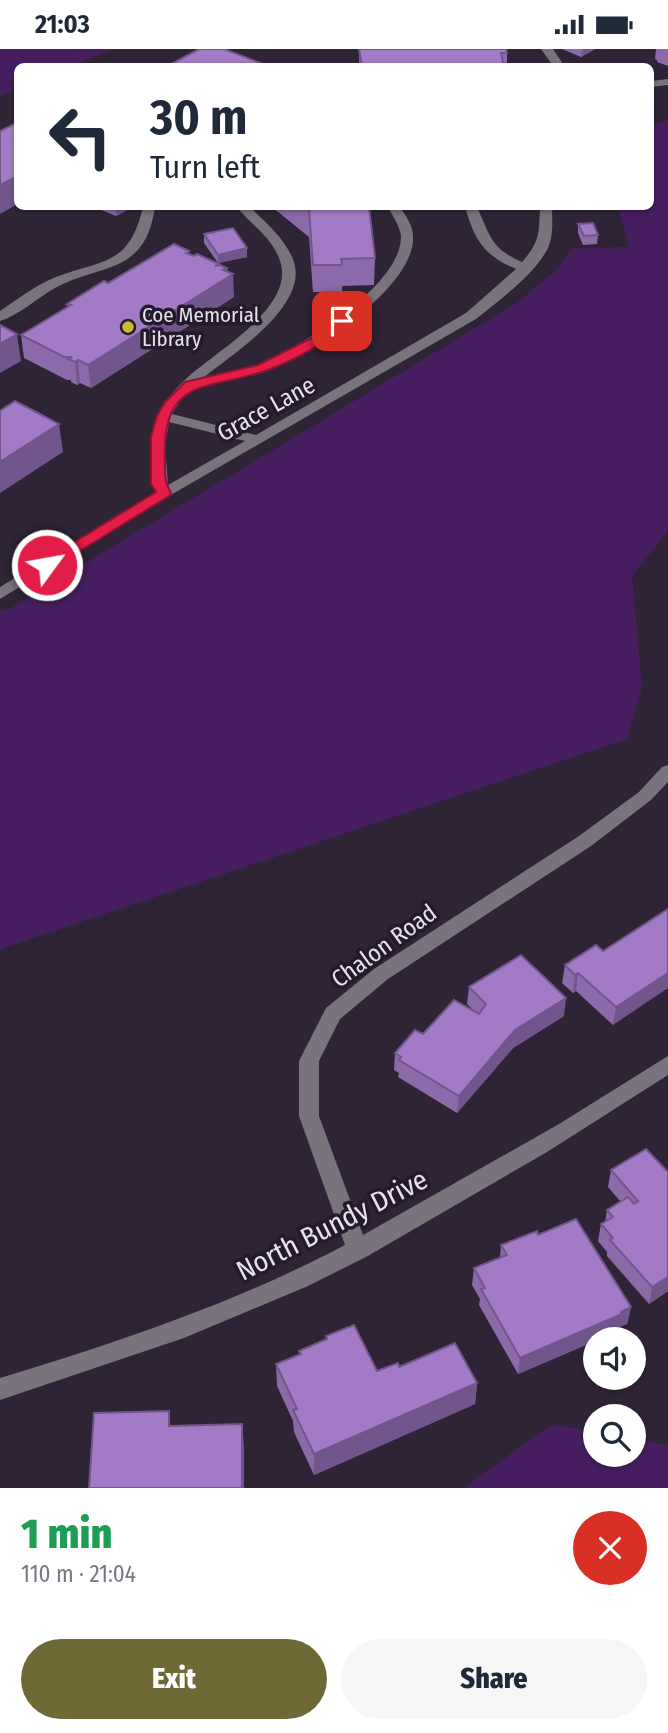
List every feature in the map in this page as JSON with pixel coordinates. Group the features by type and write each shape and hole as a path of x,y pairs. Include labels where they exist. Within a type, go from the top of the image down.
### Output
{"street":[{"path":"0,317 47,287 90,273 130,252 140,240 148,210"},
{"path":"164,493 158,484 158,449 164,416 172,402 271,314 287,292 289,270 283,251 246,210"},
{"path":"189,385 262,368 322,337 382,287 406,250 407,235 395,210"},
{"path":"472,210 486,243 498,257 524,268"},
{"name":"Grace Lane","path":"0,594 164,493 471,316 509,285 541,249 546,232 546,210"},
{"path":"164,416 258,440"},
{"name":"Chalon Road","path":"358,1250 309,1116 309,1061 333,1014 380,974 585,841 645,796 668,771"},
{"name":"North Bundy Drive","path":"0,1389 85,1363 245,1304 358,1250 519,1158 631,1090 668,1064"}],"shaded area":[{"path":"0,49 113,49 78,63 14,63 14,90 0,96"},
{"path":"668,119 668,531 632,576 642,687 627,739 0,949 0,611 11,608 520,301 557,269 573,248 629,247 619,210 654,210 654,126"},
{"path":"552,1424 583,1430 583,1467 646,1467 646,1441 668,1445 668,1488 464,1488"}],"building":[{"path":"199,49 224,49 261,63 173,63"},
{"path":"359,49 506,49 507,53 501,53 503,63 361,63"},
{"path":"14,124 14,178 0,185 0,131"},
{"path":"309,210 369,210 375,258 341,259 342,265 313,265"},
{"path":"593,223 598,235 584,236 578,224"},
{"path":"233,228 247,248 218,255 204,234"},
{"path":"174,244 189,251 186,253 194,256 197,254 219,264 215,266 227,268 223,270 233,274 88,365 68,359 72,357 64,357 21,335 71,305 67,304 104,281 108,283"},
{"path":"0,325 17,334 0,344"},
{"path":"15,401 59,424 0,462 0,411"},
{"path":"668,909 668,973 616,1007 565,965 596,945 603,951"},
{"path":"521,955 566,998 515,1030 459,1096 399,1060 401,1057 395,1053 415,1030 423,1034 454,1000 479,1014 486,1004 469,987"},
{"path":"646,1149 668,1172 668,1277 652,1287 610,1240 613,1238 601,1224 613,1217 607,1210 628,1197 634,1204 638,1201 611,1170"},
{"path":"576,1219 631,1307 621,1312 622,1314 592,1327 583,1327 583,1331 520,1358 481,1289 485,1288 474,1268 507,1255 501,1245 537,1231 538,1235"},
{"path":"354,1325 377,1371 398,1363 399,1367 455,1343 477,1383 314,1454 293,1410 297,1409 276,1364 301,1354 299,1351 327,1339 326,1336"},
{"path":"169,1411 169,1426 242,1424 242,1488 89,1488 94,1413"}],"place":[{"name":"Coe Memorial Library","path":"128,327"}],"route":[{"path":"47,565 164,493 158,484 158,437 164,416 172,402 189,385 262,368 322,337 342,321"}]}
